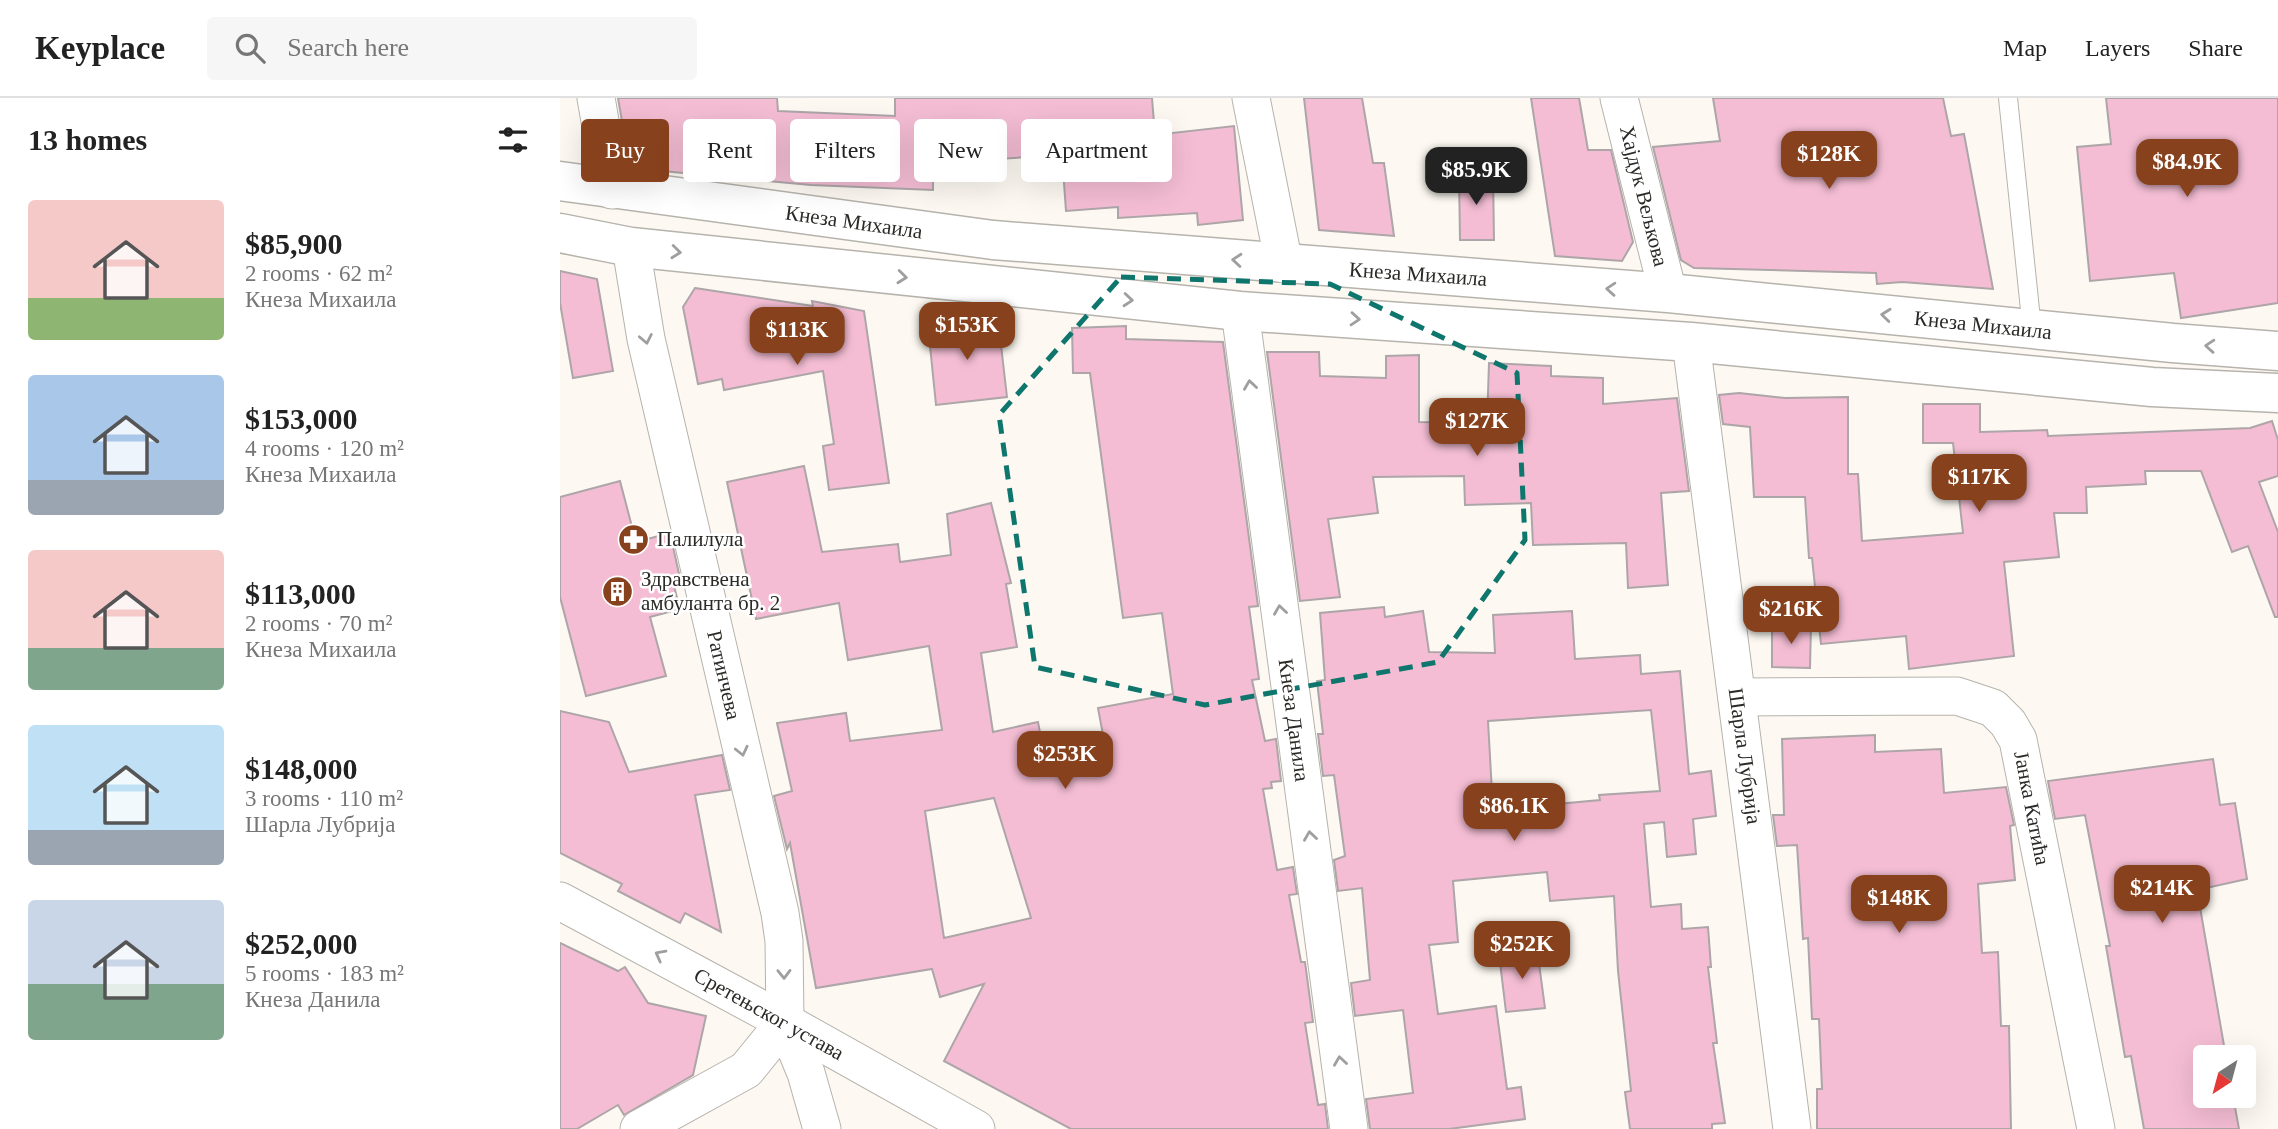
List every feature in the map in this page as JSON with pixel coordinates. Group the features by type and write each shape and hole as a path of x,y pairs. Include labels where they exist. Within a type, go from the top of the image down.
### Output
{"main road":[{"name":"Кнеза Михаила","path":"560,181 993,240 1668,293 2278,351"},
{"path":"560,233 631,247 1240,311 1691,342 2152,387 2278,393"}],"street":[{"path":"596,98 612,190"},
{"path":"1251,98 1284,264"},
{"name":"Хајдук Вељкова","path":"1619,98 1668,293"},
{"name":"Ратинчева","path":"631,247 646,339 780,913 784,941 785,1021"},
{"name":"Кнеза Данила","path":"1240,311 1349,1129"},
{"name":"Шарла Лубрија","path":"1691,342 1792,1129"},
{"name":"Јанка Катића","path":"1737,697 1957,696 1993,708 2008,723 2018,740 2096,1129"},
{"name":"Сретењског устава","path":"560,901 785,1021 976,1129"},
{"path":"639,1129 746,1070 785,1021 807,1073 822,1129"}],"lane":[{"path":"2008,98 2032,329"}],"highlighted area":[{"path":"1121,277 1330,284 1517,373 1525,540 1438,662 1205,705 1035,667 999,415"}],"building":[{"path":"618,98 777,98 778,111 895,116 895,98 1152,98 1154,119 1021,119 1021,158 1007,158 1007,119 914,119 914,182 933,182 933,190 776,182 776,119 683,119 683,173 669,172 669,119 622,119"},
{"path":"1304,98 1362,98 1373,163 1384,163 1394,236 1319,230"},
{"path":"1531,98 1579,98 1588,150 1611,150 1633,242 1622,261 1555,256"},
{"path":"1713,98 1943,98 1951,136 1964,134 1993,289 1902,282 1877,284 1876,273 1694,268 1681,260 1653,147 1720,141"},
{"path":"2106,98 2278,98 2278,303 2181,318 2174,273 2090,281 2077,147 2111,144"},
{"path":"1234,126 1243,220 1198,225 1197,213 1118,218 1118,207 1066,211 1064,182 1172,182 1172,133"},
{"path":"1459,174 1493,174 1494,240 1460,240"},
{"path":"560,271 597,279 613,371 573,378 560,303"},
{"path":"695,288 813,306 812,301 864,311 889,483 829,490 823,446 834,444 823,371 724,390 722,379 698,384 683,307"},
{"path":"998,319 1007,397 936,405 928,326"},
{"path":"1126,326 1126,339 1223,342 1258,606 1249,607 1259,679 1252,680 1265,741 1276,739 1281,781 1271,782 1272,788 1263,789 1277,870 1293,867 1297,894 1289,895 1301,962 1305,962 1313,1022 1305,1023 1318,1105 1325,1104 1328,1129 1071,1129 944,1061 984,984 940,997 932,969 816,988 790,843 787,849 774,796 792,791 777,723 846,713 850,741 942,730 929,646 848,660 839,603 756,619 727,482 804,466 822,552 898,544 900,562 951,555 947,514 991,503 1011,583 1006,584 1017,647 981,653 993,732 1038,722 1048,774 1108,762 1098,708 1173,694 1162,613 1123,618 1090,373 1073,373 1072,328","holes":["994,798 1031,918 944,938 925,811"]},
{"path":"1267,352 1319,352 1320,376 1386,378 1386,356 1419,355 1419,422 1487,423 1489,363 1551,366 1551,376 1603,378 1603,404 1677,398 1689,491 1661,493 1668,585 1628,588 1626,543 1533,545 1531,503 1465,505 1464,476 1373,477 1378,513 1328,519 1340,597 1300,601"},
{"path":"1739,393 1785,398 1848,397 1848,474 1858,474 1862,541 1963,533 1953,443 1923,443 1923,404 1980,404 1980,432 2047,430 2048,436 2250,428 2272,421 2278,440 2278,476 2259,482 2278,532 2278,617 2275,617 2248,546 2232,552 2201,471 2145,471 2146,484 2086,487 2087,513 2054,513 2059,557 2004,562 2014,656 1909,669 1906,636 1821,644 1812,558 1809,558 1805,497 1754,497 1750,427 1723,424 1719,395"},
{"name":"Здравствена амбуланта бр. 2","path":"620,481 636,542 670,533 681,583 674,586 680,609 650,617 666,676 586,696 560,597 560,497"},
{"path":"1384,607 1385,617 1423,611 1429,652 1495,653 1493,615 1572,611 1575,659 1640,655 1641,674 1680,671 1689,774 1711,771 1716,816 1693,819 1696,854 1667,857 1664,822 1644,824 1651,907 1681,904 1682,929 1708,927 1711,967 1708,967 1717,1043 1713,1043 1725,1123 1712,1124 1712,1129 1630,1129 1625,1092 1631,1091 1618,971 1614,896 1550,901 1547,872 1453,881 1458,942 1429,945 1438,1014 1496,1006 1507,1089 1521,1087 1525,1119 1449,1129 1370,1129 1366,1099 1413,1093 1403,1010 1355,1016 1351,983 1370,980 1362,888 1338,891 1334,860 1345,856 1334,775 1323,776 1318,734 1323,734 1317,681 1325,680 1320,613","holes":["1651,710 1660,791 1599,795 1600,800 1493,810 1488,721"]},
{"path":"1772,624 1811,625 1810,668 1772,667"},
{"path":"560,711 609,722 629,772 722,755 730,790 695,795 721,932 685,913 680,923 618,891 622,884 560,853"},
{"path":"1875,735 1875,752 1941,749 1944,793 2006,787 2014,825 2010,826 2015,880 1978,884 1982,953 1998,952 2001,1026 2009,1026 2011,1129 1817,1129 1817,1089 1822,1089 1819,1019 1812,1019 1808,938 1803,939 1797,845 1777,846 1773,815 1784,815 1782,739"},
{"path":"2213,759 2220,805 2235,803 2247,879 2197,890 2224,1045 2193,1045 2193,1108 2235,1108 2239,1129 2144,1129 2131,1056 2125,1057 2106,946 2110,946 2085,815 2055,819 2048,781"},
{"path":"560,943 618,971 625,967 648,1003 706,1016 693,1075 624,1115 618,1105 577,1129 560,1129"},
{"path":"1537,949 1545,1008 1506,1012 1499,954"}],"place":[{"name":"Палилула","path":"634,539"},
{"name":"Здравствена амбуланта бр. 2","path":"618,591"}]}
